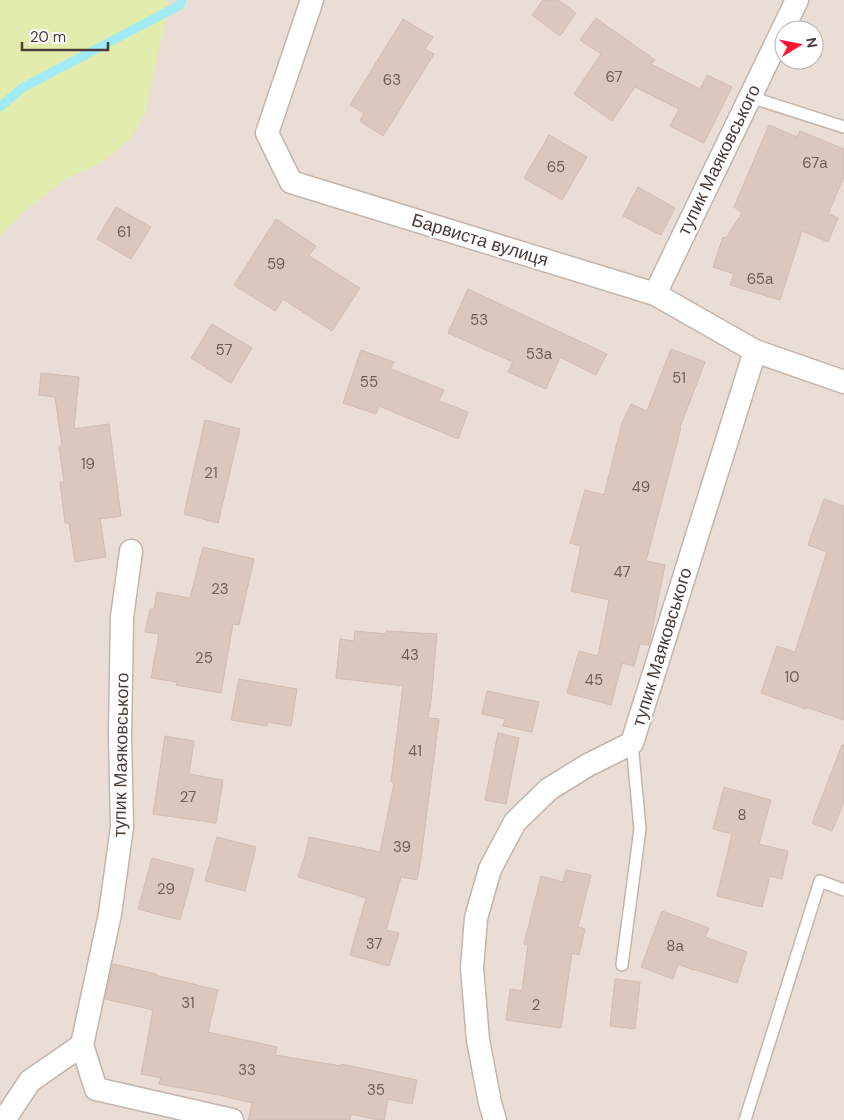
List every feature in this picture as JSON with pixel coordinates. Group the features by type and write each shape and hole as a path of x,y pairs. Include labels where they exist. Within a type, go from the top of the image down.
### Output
{"street":[{"name":"Барвиста вулиця","path":"312,0 267,133 291,182 655,294 755,351 844,382"},
{"name":"тупик Маяковського","path":"655,294 797,0"},
{"name":"тупик Маяковського","path":"495,1120 490,1104 478,1040 472,968 476,918 490,869 516,822 550,788 632,743 755,351"},
{"name":"тупик Маяковського","path":"131,551 122,617 120,735 122,826 110,914 82,1045 96,1089 232,1120"},
{"path":"4,1120 30,1081 82,1045"}],"lane":[{"path":"750,98 844,127"},
{"path":"622,965 640,829 632,743"},
{"path":"745,1120 820,881 844,890"}],"shaded area":[{"path":"33,0 844,0 844,1120 0,1120 0,31"}],"green space":[{"path":"0,0 168,0 168,8 145,114 130,139 103,162 64,180 20,215 0,236"}],"building":[{"path":"543,0 558,0 576,13 560,36 532,15"},
{"path":"596,18 655,60 651,64 700,89 707,75 732,87 704,143 670,126 679,109 635,87 612,121 574,94 601,54 580,40"},
{"path":"403,19 433,37 425,49 434,54 383,136 360,121 364,113 350,105"},
{"path":"769,125 797,137 800,131 844,149 844,177 828,214 838,218 828,242 802,231 780,300 730,285 734,274 713,267 723,237 726,238 742,213 734,207"},
{"path":"549,135 587,157 562,200 524,178"},
{"path":"638,187 675,208 661,235 623,216"},
{"path":"116,207 151,227 131,259 97,239"},
{"path":"276,219 316,246 309,256 360,288 332,331 283,299 275,311 234,285"},
{"path":"468,289 607,354 596,375 560,357 546,389 508,372 513,362 448,333"},
{"path":"212,324 252,348 231,383 191,358"},
{"path":"671,349 705,362 680,427 646,561 665,565 649,645 640,644 634,666 622,663 611,705 567,693 579,651 598,656 609,600 571,591 581,546 570,543 585,490 604,495 622,423 631,404 647,411"},
{"path":"361,350 394,362 391,369 444,390 439,401 468,412 458,439 379,406 376,414 343,403"},
{"path":"41,373 79,377 74,429 109,424 121,516 100,519 106,557 75,562 69,523 65,523 60,482 64,482 59,446 62,446 55,397 39,395"},
{"path":"205,420 240,429 218,523 184,514"},
{"path":"824,499 844,506 844,720 761,693 777,646 795,652 827,552 808,545"},
{"path":"203,547 254,559 239,625 233,624 221,693 176,685 177,682 151,678 159,634 145,632 150,609 154,609 157,592 190,598"},
{"path":"355,631 386,634 386,631 437,634 428,718 439,719 421,858 417,880 401,877 386,930 399,933 389,966 350,955 366,898 298,877 309,837 380,852 394,783 391,782 403,686 336,678 340,639 354,641"},
{"path":"239,679 297,689 291,726 267,722 267,726 231,720"},
{"path":"487,691 539,702 532,732 503,726 505,719 482,714"},
{"path":"498,733 519,738 506,804 485,800"},
{"path":"165,736 194,741 189,774 223,780 216,823 153,814"},
{"path":"842,745 844,745 844,802 832,831 812,823"},
{"path":"724,787 771,800 759,844 788,851 782,879 770,876 762,907 717,896 732,834 713,829"},
{"path":"217,837 256,847 245,891 205,881"},
{"path":"152,858 194,869 180,920 138,909"},
{"path":"566,870 591,875 578,927 585,929 579,955 572,953 561,1028 506,1020 510,989 522,991 528,944 524,944 541,876 563,882"},
{"path":"662,911 709,928 705,937 747,952 737,983 678,964 673,979 641,967"},
{"path":"113,964 218,990 208,1032 277,1047 275,1055 341,1066 341,1064 417,1080 412,1104 388,1099 384,1120 351,1114 350,1120 248,1120 252,1103 159,1084 161,1078 141,1074 153,1010 105,999"},
{"path":"615,979 640,982 635,1029 610,1026"}],"waterway":[{"path":"0,107 22,88 180,5 182,0"}]}
